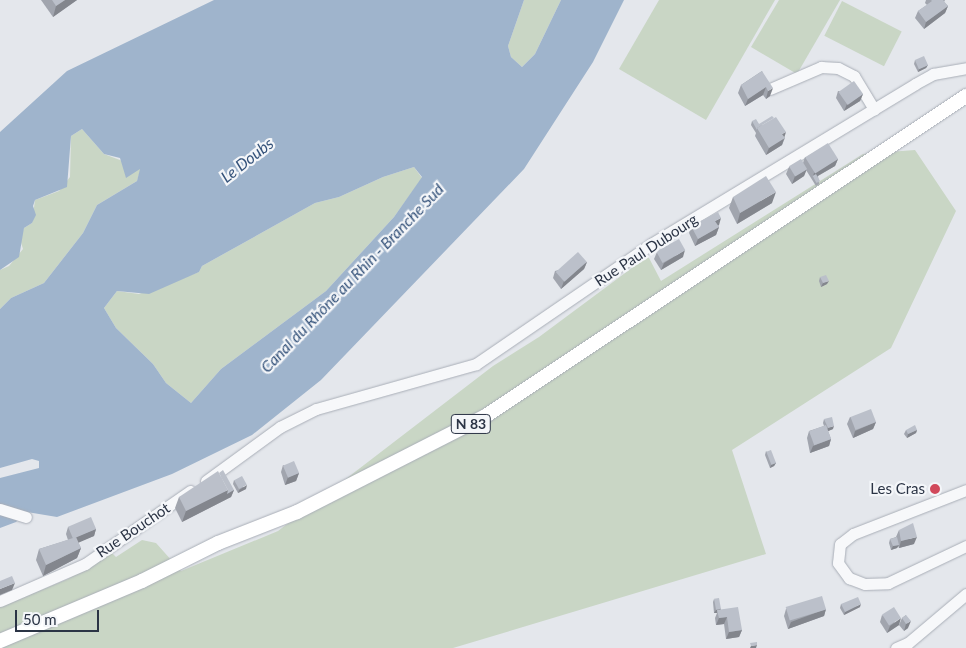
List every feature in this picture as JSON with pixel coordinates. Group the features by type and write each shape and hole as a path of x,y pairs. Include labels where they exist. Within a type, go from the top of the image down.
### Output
{"main road":[{"name":"N 83","path":"0,641 142,581 218,543 297,512 397,464 503,406 643,309 966,96"}],"street":[{"path":"770,90 821,68 838,68 854,76 874,109"},
{"name":"Rue Paul Dubourg","path":"258,445 280,427 316,409 476,364 651,244 874,109 933,74 966,68"},
{"name":"Rue Bouchot","path":"0,601 85,564 258,445"},
{"path":"966,490 853,534 840,544 838,563 849,578 865,584 888,583 966,546"},
{"path":"0,509 26,517"},
{"path":"896,648 908,642 966,594"}],"green space":[{"path":"524,0 561,0 535,54 522,67 511,57 508,46"},
{"path":"659,0 775,0 706,120 619,69"},
{"path":"779,0 840,0 797,74 751,47"},
{"path":"842,1 902,31 884,66 824,36"},
{"path":"82,129 104,154 141,168 137,181 97,205 83,233 44,283 11,298 0,309 0,270 9,266 23,249 20,239 24,228 32,223 35,200 59,191 70,177 71,136"},
{"path":"915,150 956,211 891,348 732,450 766,554 453,648 0,648 0,607 68,579 111,552 116,557 142,540 156,543 181,571 278,531 493,366 539,337 648,256 661,281 863,154"},
{"path":"414,167 422,178 394,217 326,291 221,369 191,403 166,383 153,364 116,328 104,308 117,291 139,294 199,272 202,266 315,203 339,197 383,177"}],"water":[{"path":"214,0 524,0 508,46 511,57 522,67 535,54 561,0 624,0 593,62 524,169 321,380 252,435 172,474 57,517 27,512 16,522 0,528 0,478 39,468 39,461 32,459 0,468 0,309 11,298 44,283 83,233 97,205 137,181 140,169 126,178 120,158 104,154 82,129 71,136 67,187 35,200 33,206 36,215 32,223 24,228 19,257 0,270 0,132 67,71","holes":["414,167 422,177 394,217 326,291 221,369 191,403 166,383 153,364 116,328 104,308 117,291 149,294 199,272 202,266 315,203 339,197 383,177"]}],"building":[{"path":"52,0 65,0 56,6"},
{"path":"931,0 943,0 948,6 926,22 918,11"},
{"path":"924,56 928,65 919,69 915,60"},
{"path":"762,71 773,88 768,91 766,87 748,99 741,85"},
{"path":"854,81 863,94 848,105 838,92"},
{"path":"772,116 774,118 757,128 757,130 752,121 756,119 759,124"},
{"path":"776,117 786,132 782,134 785,138 769,148 757,128"},
{"path":"828,143 838,159 815,173 805,157"},
{"path":"801,159 807,169 795,176 789,166"},
{"path":"816,174 820,181 817,183 813,176"},
{"path":"766,176 776,192 740,213 733,197"},
{"path":"718,212 721,218 715,221 719,227 698,239 691,226"},
{"path":"679,239 685,250 663,263 656,252"},
{"path":"578,252 587,262 564,282 556,272"},
{"path":"826,275 829,281 823,283 820,277"},
{"path":"871,409 876,422 855,430 850,417"},
{"path":"832,417 834,426 828,428 824,419"},
{"path":"826,425 831,439 814,445 809,431"},
{"path":"915,425 917,430 908,434 906,430"},
{"path":"771,450 776,463 771,465 766,452"},
{"path":"294,461 299,473 288,478 283,466"},
{"path":"223,470 234,490 227,494 228,490 219,473"},
{"path":"218,471 228,490 186,511 179,497"},
{"path":"242,476 247,485 239,489 234,480"},
{"path":"91,517 96,529 73,539 68,527"},
{"path":"913,523 917,537 901,541 899,530"},
{"path":"76,537 81,548 46,565 39,549"},
{"path":"897,537 899,545 893,546 890,539"},
{"path":"12,576 15,583 0,589 0,581"},
{"path":"822,596 826,609 790,620 786,607"},
{"path":"858,597 861,604 845,612 841,604"},
{"path":"719,598 721,609 716,610 714,599"},
{"path":"738,607 742,630 729,632 727,617 719,618 717,610"},
{"path":"894,607 901,618 889,625 882,614"},
{"path":"906,615 911,621 906,624 902,618"},
{"path":"757,642 757,645 751,646 750,643"}],"place":[{"name":"Les Cras","path":"935,489"}],"water label":[{"name":"Le Doubs","path":"247,160"},
{"name":"Canal du Rhône au Rhin - Branche Sud","path":"352,278"}]}
